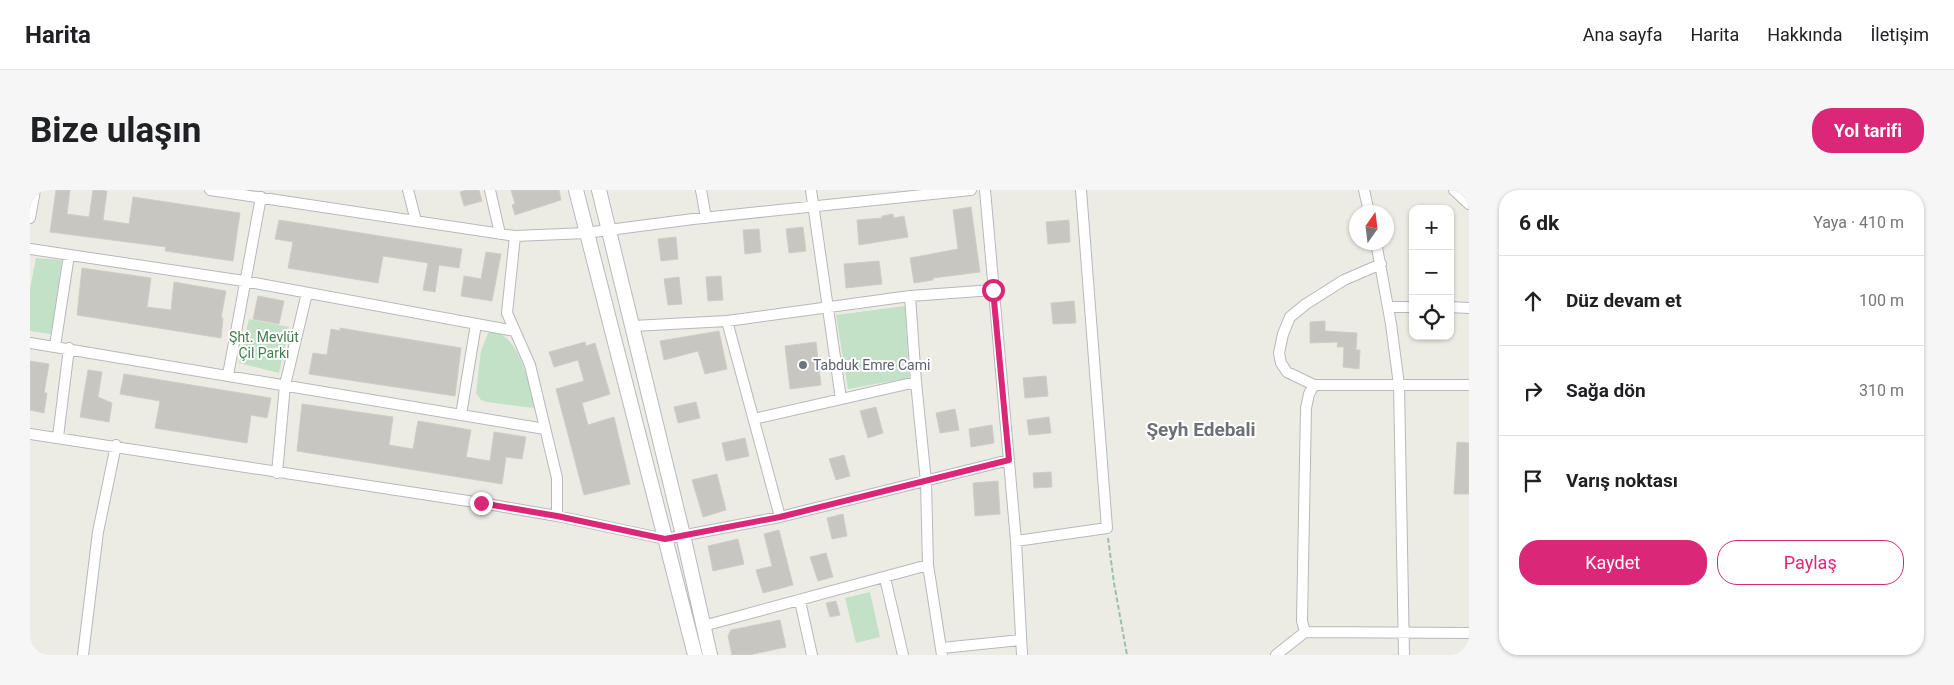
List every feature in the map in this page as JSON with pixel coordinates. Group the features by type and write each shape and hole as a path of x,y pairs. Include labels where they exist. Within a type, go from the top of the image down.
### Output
{"street":[{"path":"30,218 35,190"},
{"path":"210,190 249,193 261,197 515,236 586,233 899,194 971,190"},
{"path":"408,190 416,221"},
{"path":"490,190 500,234"},
{"path":"576,190 695,655"},
{"path":"599,190 683,535 710,655"},
{"path":"701,190 706,218"},
{"path":"811,190 841,399"},
{"path":"985,190 1016,541 1022,655"},
{"path":"1016,541 1107,528 1081,190"},
{"path":"1364,190 1367,205"},
{"path":"1454,190 1469,204"},
{"path":"228,375 261,197"},
{"path":"515,236 507,313 530,365 557,478 557,516"},
{"path":"30,250 244,281 515,331"},
{"path":"1378,250 1399,385 1402,655"},
{"path":"55,346 69,255"},
{"path":"1381,264 1344,280 1306,304 1290,317 1283,334 1279,353 1281,363 1287,372 1314,385 1469,385"},
{"path":"633,326 727,321 910,296 993,290"},
{"path":"277,473 285,385 307,293"},
{"path":"910,296 926,482 928,565 942,651 1020,640"},
{"path":"1388,307 1409,307"},
{"path":"1454,307 1469,308"},
{"path":"727,321 780,517"},
{"path":"461,415 476,324"},
{"path":"30,343 545,429"},
{"path":"58,437 69,348"},
{"path":"754,419 916,382"},
{"path":"1305,632 1302,622 1306,408 1309,394 1314,385"},
{"path":"30,434 116,445 277,473 557,516 665,539 780,517 1009,460"},
{"path":"83,655 98,532 116,445"},
{"path":"703,626 928,565"},
{"path":"885,578 903,655"},
{"path":"800,601 812,655"},
{"path":"1276,655 1305,632 1469,634"}],"path":[{"path":"1107,528 1114,583 1127,655"}],"green space":[{"path":"36,258 62,260 51,334 30,331 30,289"},
{"path":"905,306 909,378 848,389 836,315"},
{"name":"Şht. Mevlüt Çil Parkı","path":"249,319 289,327 279,373 239,363"},
{"path":"493,331 502,335 510,342 517,352 530,387 534,408 487,402 481,400 476,393 481,351 488,333"},
{"path":"870,592 880,637 856,643 845,598"}],"building":[{"path":"56,190 70,190 67,214 89,217 93,190 107,191 103,220 129,224 133,197 240,213 233,261 165,251 166,247 50,232"},
{"path":"479,190 482,201 464,206 460,192"},
{"path":"511,190 559,190 561,200 515,215 512,205 515,204"},
{"path":"971,207 980,272 933,278 933,280 914,283 910,258 958,249 953,210"},
{"path":"893,214 894,218 904,216 908,237 859,245 857,220 882,218 882,216"},
{"path":"279,220 462,249 459,268 439,265 435,292 423,290 428,263 383,256 378,283 288,268 293,242 275,239"},
{"path":"1069,220 1070,242 1048,244 1046,222"},
{"path":"803,227 806,251 789,253 786,229"},
{"path":"759,229 761,252 745,254 743,230"},
{"path":"676,237 678,259 661,261 658,239"},
{"path":"486,252 501,254 492,301 461,296 464,276 481,279"},
{"path":"879,261 882,284 846,288 844,264"},
{"path":"82,268 151,278 147,307 171,310 174,282 226,291 221,318 223,318 221,338 77,315"},
{"path":"721,276 723,300 708,301 706,277"},
{"path":"679,277 682,304 668,305 664,279"},
{"path":"258,296 284,301 279,324 253,319"},
{"path":"1074,301 1076,323 1053,324 1051,303"},
{"path":"1325,321 1325,331 1357,333 1356,350 1360,350 1359,369 1343,367 1344,347 1337,347 1338,342 1310,343 1310,322"},
{"path":"340,328 461,348 455,396 309,374 313,353 327,355 331,329 340,331"},
{"path":"719,331 727,369 705,374 698,351 664,360 660,341"},
{"path":"585,342 586,346 595,343 610,394 582,403 588,425 614,417 630,484 584,495 556,389 584,381 578,360 554,367 549,352"},
{"name":"Tabduk Emre Cami","path":"816,342 821,385 790,389 785,346"},
{"path":"30,361 49,364 44,393 47,393 44,413 30,410"},
{"path":"88,370 102,372 98,397 112,403 109,422 80,417"},
{"path":"124,374 271,398 267,418 251,415 247,443 155,428 160,401 120,394"},
{"path":"1046,376 1048,396 1025,398 1023,378"},
{"path":"696,402 700,418 678,423 674,407"},
{"path":"302,404 393,417 389,445 413,449 418,421 471,430 466,457 490,461 494,432 526,437 522,459 506,457 502,484 297,451"},
{"path":"876,407 883,433 868,438 860,411"},
{"path":"955,409 959,430 940,433 936,413"},
{"path":"1049,417 1051,433 1029,435 1027,420"},
{"path":"992,425 994,443 971,447 969,429"},
{"path":"745,438 749,456 726,461 722,443"},
{"path":"1457,442 1469,443 1469,494 1454,494"},
{"path":"844,455 850,476 836,480 829,459"},
{"path":"1051,472 1052,487 1034,488 1033,473"},
{"path":"717,474 726,510 703,517 692,480"},
{"path":"998,481 1000,514 975,516 973,483"},
{"path":"843,514 847,536 832,539 827,518"},
{"path":"779,530 793,585 763,593 756,570 772,566 764,534"},
{"path":"738,539 744,564 713,571 708,546"},
{"path":"826,553 833,577 818,581 810,557"},
{"path":"836,601 840,615 830,617 826,603"},
{"path":"780,620 786,647 749,655 732,655 728,636 731,630"}],"place":[{"name":"Tabduk Emre Cami","path":"803,365"}],"district":[{"name":"Şeyh Edebali","path":"1201,429"}],"route":[{"path":"481,503 557,516 665,539 780,517 1009,460 993,290"}]}
